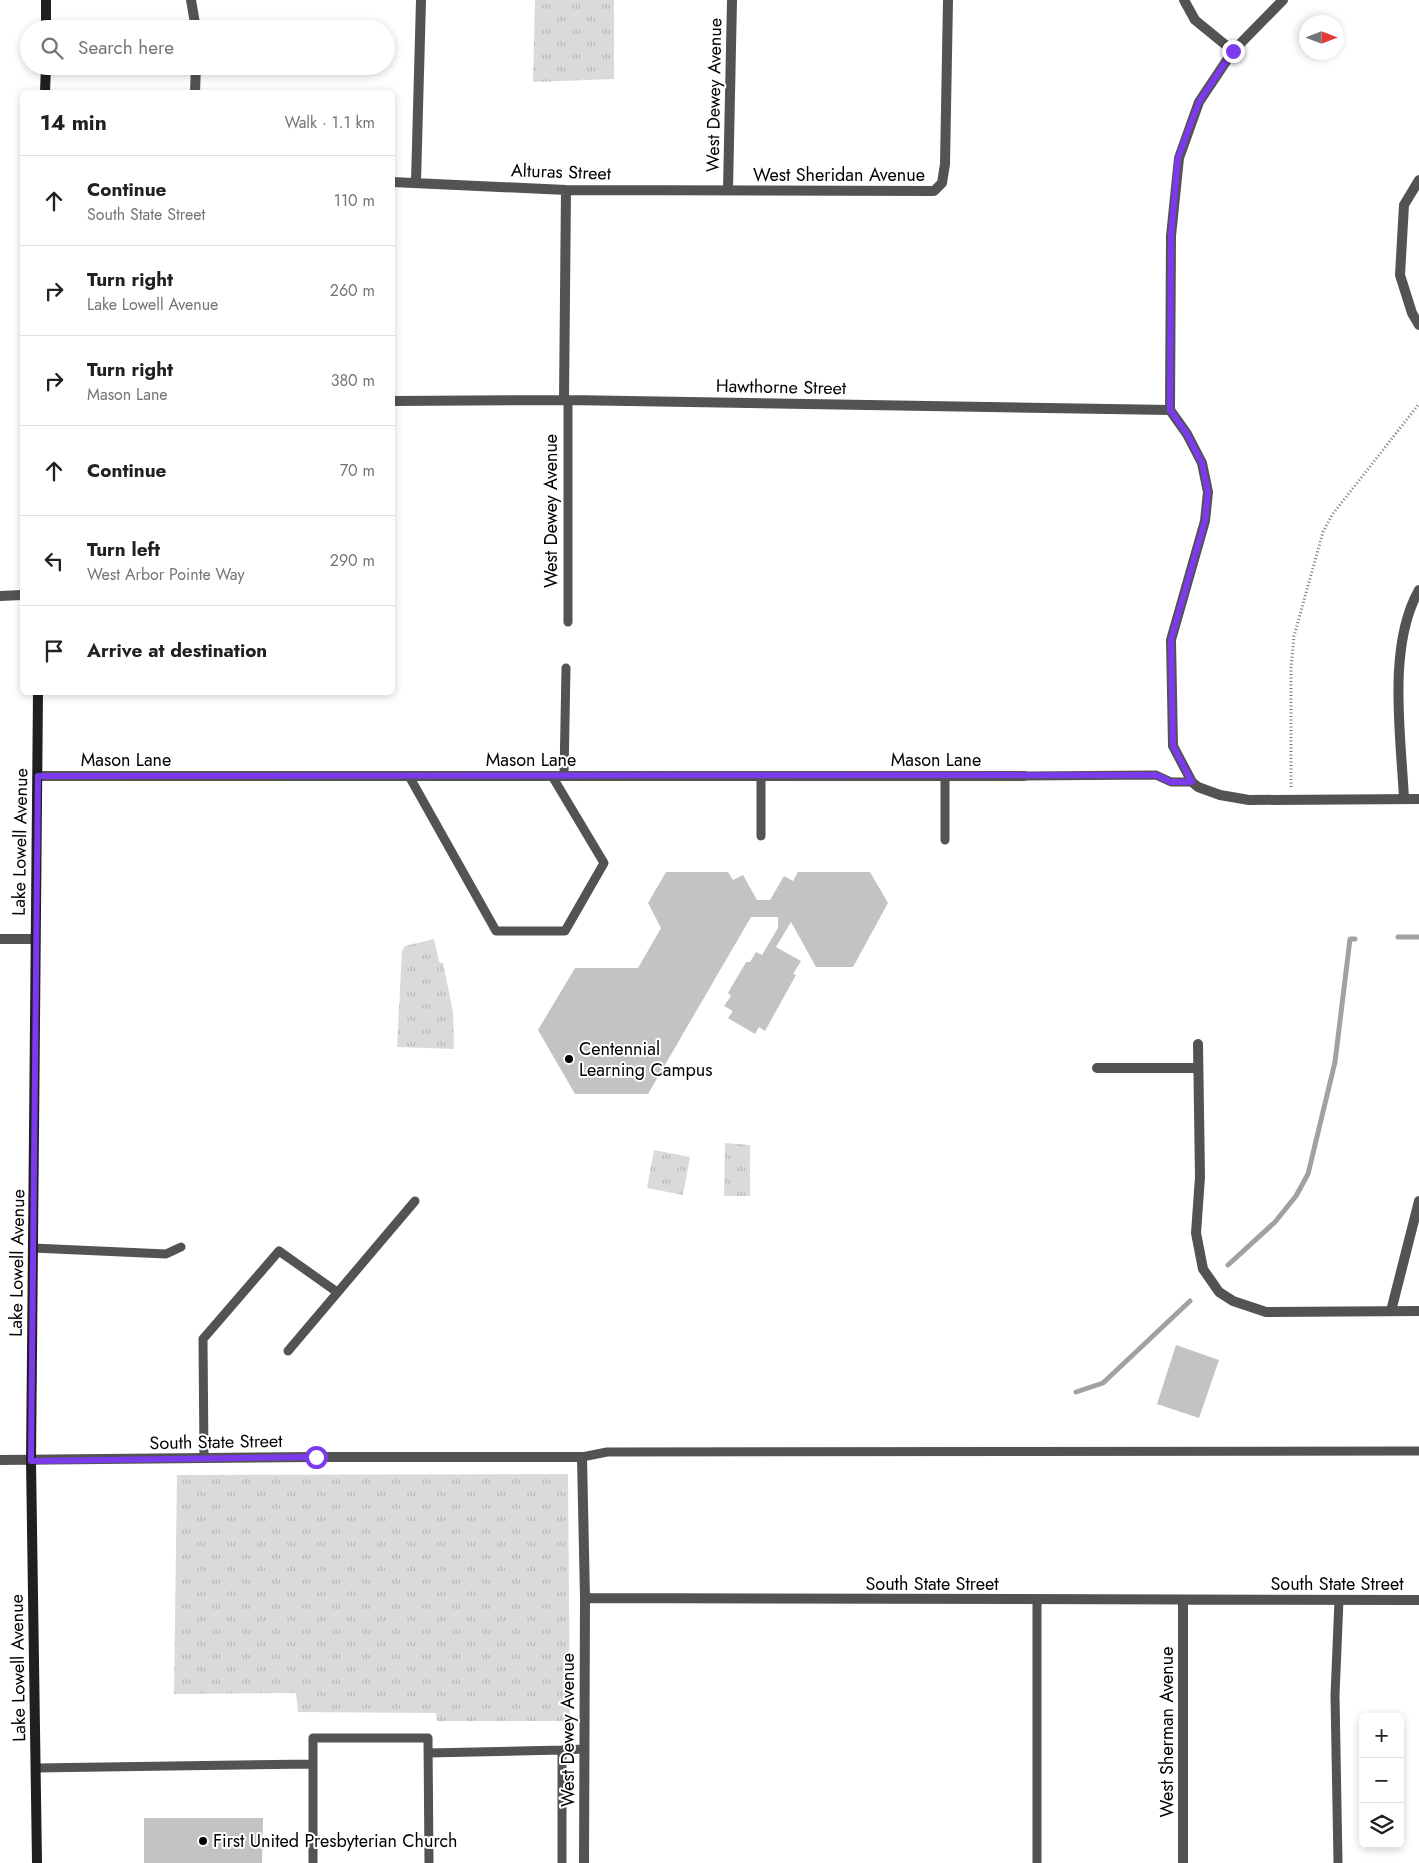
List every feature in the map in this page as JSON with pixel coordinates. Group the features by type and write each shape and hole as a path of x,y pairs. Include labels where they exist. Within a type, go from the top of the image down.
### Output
{"main road":[{"path":"46,0 46,20"},
{"path":"45,90 46,75"},
{"name":"Lake Lowell Avenue","path":"37,1863 31,1461 34,1248 34,939 38,695"}],"street":[{"path":"191,0 194,20"},
{"path":"416,182 421,0"},
{"name":"West Dewey Avenue","path":"728,190 732,0"},
{"name":"West Sheridan Avenue","path":"728,190 934,191 942,183 945,164 948,0"},
{"path":"1184,0 1195,20 1233,51"},
{"path":"1283,0 1233,51 1199,102 1178,158 1171,236 1170,410 1187,434 1202,463 1208,492 1205,521 1171,640 1173,746 1192,782 1198,787 1220,795 1249,800 1419,799"},
{"path":"195,90 196,75"},
{"path":"1419,180 1404,205 1400,275 1412,313 1419,325"},
{"name":"Alturas Street","path":"395,182 566,190 728,190"},
{"name":"West Dewey Avenue","path":"566,190 566,400"},
{"name":"Hawthorne Street","path":"395,401 566,400 1170,410"},
{"path":"1404,799 1400,688 1401,640 1412,602 1419,590"},
{"path":"0,596 20,595"},
{"name":"Mason Lane","path":"38,776 1024,776"},
{"path":"0,939 34,939"},
{"path":"1198,1044 1200,1177 1196,1234 1203,1269 1219,1292 1232,1301 1266,1312 1419,1311"},
{"path":"1097,1068 1198,1068"},
{"path":"1391,1311 1419,1201"},
{"path":"582,1457 585,1598"},
{"name":"South State Street","path":"0,1460 582,1457"},
{"name":"West Dewey Avenue","path":"584,1863 585,1598"},
{"name":"South State Street","path":"585,1598 1184,1601 1419,1600"},
{"name":"West Sherman Avenue","path":"1183,1863 1184,1601"}],"lane":[{"name":"West Dewey Avenue","path":"566,400 568,622"},
{"path":"564,776 566,668"},
{"path":"1024,776 1156,775 1171,782 1192,782"},
{"path":"409,776 496,931 565,931 604,862 552,776"},
{"path":"761,776 761,836"},
{"path":"945,776 945,840"},
{"path":"288,1351 415,1201"},
{"path":"34,1248 166,1254 180,1247"},
{"path":"204,1458 203,1339 279,1251 337,1292"},
{"name":"South State Street","path":"582,1457 608,1452 1419,1452"},
{"path":"1037,1600 1037,1863"},
{"path":"1338,1863 1334,1695 1339,1600"},
{"path":"313,1863 313,1738 428,1738 428,1863"},
{"path":"428,1753 584,1749"},
{"path":"562,1750 562,1863"},
{"path":"36,1768 313,1764"}],"path":[{"path":"1291,800 1291,668 1294,636 1323,532 1332,515 1419,404"}],"green space":[{"path":"535,0 614,0 614,79 533,82"},
{"path":"434,939 439,962 443,963 453,1012 454,1049 397,1047 402,951 405,946"},
{"path":"725,1143 750,1145 750,1196 724,1196"},
{"path":"654,1150 690,1157 683,1195 647,1188"},
{"path":"568,1474 570,1721 437,1721 436,1713 298,1712 296,1693 174,1694 177,1475"}],"building":[{"path":"666,872 728,872 733,880 743,875 757,900 770,900 784,876 793,881 798,872 870,872 888,903 853,967 816,967 791,922 776,947 801,961 793,974 796,975 765,1031 759,1027 755,1034 728,1018 733,1011 724,1006 731,996 728,993 746,962 750,962 756,952 762,955 778,928 778,917 751,917 648,1094 575,1094 538,1030 575,968 638,968 661,928 648,903"},
{"path":"1176,1345 1219,1360 1199,1418 1157,1404"},
{"name":"First United Presbyterian Church","path":"144,1818 263,1818 262,1863 144,1863"}],"waterway":[{"path":"1398,937 1419,937"},
{"path":"1228,1265 1275,1222 1296,1196 1308,1174 1335,1062 1350,939 1355,939"},
{"path":"1076,1392 1103,1383 1190,1301"}],"place":[{"name":"Centennial Learning Campus","path":"569,1059"},
{"name":"First United Presbyterian Church","path":"203,1841"}],"route":[{"path":"316,1457 31,1461 34,939 38,776 1156,775 1171,782 1192,782 1173,746 1171,640 1205,521 1208,492 1202,463 1187,434 1170,410 1172,325 1171,236 1178,158 1199,102 1233,51"}]}
